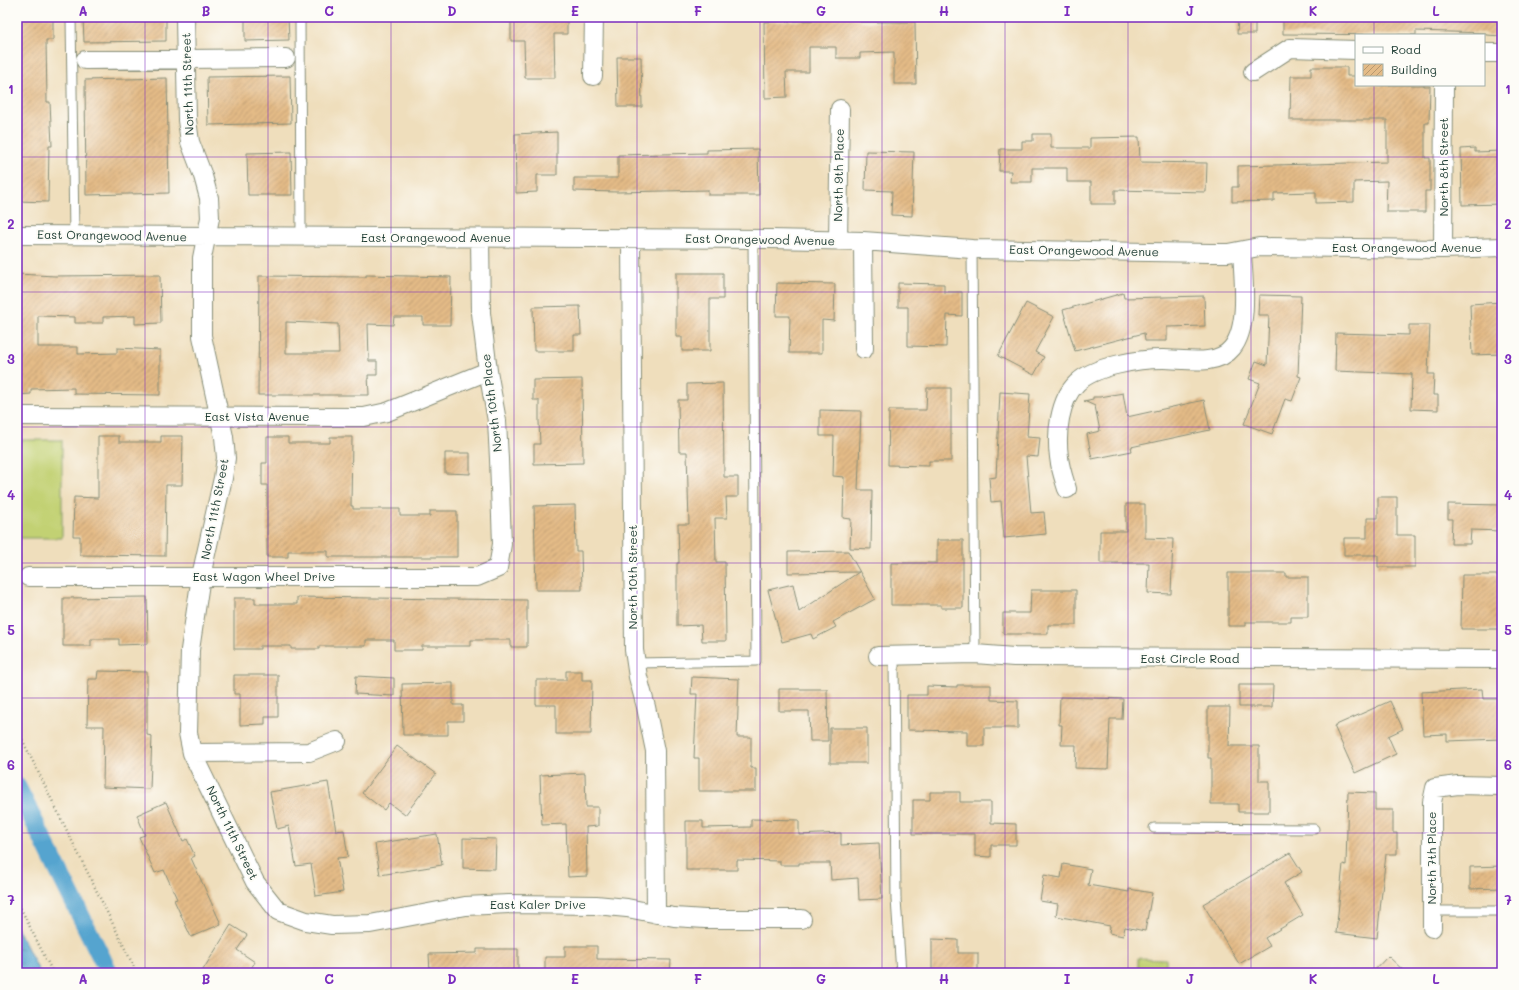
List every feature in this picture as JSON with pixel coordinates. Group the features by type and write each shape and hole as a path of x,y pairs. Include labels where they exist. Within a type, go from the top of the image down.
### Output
{"street":[{"name":"North 11th Street","path":"185,17 187,120 190,142 203,176 209,198 210,218 202,258 202,336 224,437 226,458 223,478 201,576 190,650 188,733 192,753 255,882 278,911"},
{"path":"593,76 594,17"},
{"path":"1253,72 1290,48 1355,50"},
{"path":"1485,53 1502,53"},
{"path":"85,60 286,58"},
{"name":"North 8th Street","path":"1443,249 1444,86"},
{"name":"North 9th Place","path":"838,241 840,109"},
{"name":"East Orangewood Avenue","path":"17,235 754,239 864,241 972,249 1210,253 1228,253 1259,247 1443,249 1502,247"},
{"name":"North 10th Place","path":"480,238 481,313 488,371 497,421 502,544 498,568"},
{"name":"North 10th Street","path":"631,239 634,642 636,662 655,750 656,914"},
{"path":"864,241 864,349"},
{"path":"1067,489 1059,458 1057,433 1060,414 1067,397 1077,383 1098,370 1136,361 1162,359 1206,360 1221,356 1231,349 1238,338 1244,316 1242,250"},
{"name":"East Vista Avenue","path":"17,416 364,417 387,412 488,371"},
{"name":"East Wagon Wheel Drive","path":"28,577 478,577 498,568"},
{"name":"East Circle Road","path":"886,656 975,654 1014,657 1502,659"},
{"path":"192,753 308,752 336,740"},
{"name":"North 7th Place","path":"1432,919 1432,802 1435,788 1458,785 1502,786"},
{"name":"East Kaler Drive","path":"278,911 306,922 332,925 370,924 465,906 509,904 596,905 626,908 674,917 705,919 802,919"}],"lane":[{"path":"71,17 74,236"},
{"path":"300,17 301,237"},
{"path":"636,662 756,661 754,239"},
{"path":"972,249 975,654"},
{"path":"886,656 900,973"},
{"path":"1154,828 1314,828"},
{"path":"1432,919 1502,911"}],"path":[{"path":"17,729 136,973"},
{"path":"17,901 53,973"}],"green space":[{"path":"17,440 62,440 62,538 17,538"},
{"path":"1138,958 1166,959 1166,973 1138,973"}],"water":[{"path":"17,927 40,973 17,973"}],"building":[{"path":"17,17 53,17 53,40 46,40 47,102 50,102 52,146 49,146 48,202 17,201"},
{"path":"83,17 166,17 166,41 84,42"},
{"path":"245,17 288,17 289,40 245,41"},
{"path":"511,17 528,17 528,20 567,19 567,34 554,34 555,78 525,78 524,41 511,41"},
{"path":"822,17 860,17 860,22 915,22 916,84 894,84 894,52 860,53 860,58 836,58 836,47 809,47 809,72 786,72 787,97 765,98 764,22 822,20"},
{"path":"1238,17 1255,17 1255,34 1237,34"},
{"path":"1283,17 1502,17 1502,36 1486,35 1486,33 1416,31 1416,34 1283,34"},
{"path":"617,57 641,57 642,107 618,107"},
{"path":"1311,67 1347,67 1347,76 1355,76 1355,86 1430,86 1429,123 1425,123 1425,158 1430,158 1430,191 1425,191 1425,212 1386,212 1387,181 1354,182 1354,202 1316,203 1316,192 1274,193 1274,201 1232,202 1232,187 1238,187 1238,166 1387,162 1387,120 1290,120 1291,76 1311,76"},
{"path":"290,76 291,123 208,125 207,77"},
{"path":"167,78 169,193 86,195 85,80"},
{"path":"557,132 557,175 537,175 537,192 516,193 515,134"},
{"path":"1033,134 1051,134 1051,148 1090,148 1090,138 1139,137 1140,162 1207,163 1206,192 1115,190 1115,204 1091,204 1091,182 1067,182 1067,168 1032,168 1032,182 1010,182 1011,171 999,171 1000,149 1022,149 1022,141 1033,141"},
{"path":"1475,148 1475,152 1502,151 1502,204 1462,205 1461,149"},
{"path":"758,149 759,195 708,195 708,190 618,192 574,191 574,178 618,178 618,155 707,153 707,150"},
{"path":"866,151 914,152 912,216 891,215 892,191 865,190"},
{"path":"291,152 292,195 248,195 247,153"},
{"path":"676,273 723,273 723,299 710,299 710,351 682,351 682,337 676,337"},
{"path":"17,274 55,276 160,275 161,323 135,324 135,316 103,317 103,323 75,323 75,317 38,316 38,347 78,347 78,354 117,353 117,348 160,350 160,395 74,394 74,388 31,389 31,394 17,395"},
{"path":"366,275 451,277 450,325 423,325 423,317 394,317 393,325 368,324 369,361 377,361 377,375 368,375 369,395 258,395 259,276 366,277","holes":["286,322 338,324 339,353 286,353"]},
{"path":"777,283 835,284 834,321 822,320 822,353 789,353 790,316 776,316"},
{"path":"898,283 944,284 944,292 962,292 962,316 947,315 946,347 908,346 908,307 898,307"},
{"path":"1123,293 1124,298 1204,296 1205,326 1167,327 1167,341 1145,341 1144,333 1075,351 1063,310"},
{"path":"1259,295 1301,296 1298,376 1301,377 1292,401 1285,399 1272,434 1244,424 1260,383 1249,379 1256,361 1267,365 1269,315 1258,315"},
{"path":"1502,302 1502,354 1472,355 1470,304"},
{"path":"1026,303 1054,317 1035,352 1044,357 1034,375 998,356"},
{"path":"580,306 581,335 574,335 574,351 534,351 533,307"},
{"path":"1409,325 1430,325 1428,374 1434,374 1433,395 1438,395 1438,410 1411,409 1412,374 1335,371 1336,333 1409,335"},
{"path":"582,379 583,463 534,464 534,444 540,444 539,400 533,400 533,380"},
{"path":"723,383 724,477 738,477 738,497 726,497 727,518 715,518 716,562 725,562 726,641 702,641 701,625 677,626 677,563 679,563 678,524 689,524 687,452 679,452 678,400 687,400 687,384"},
{"path":"927,388 951,388 951,461 929,461 929,466 888,465 889,410 926,410"},
{"path":"1000,392 1030,394 1027,437 1040,438 1038,457 1026,456 1031,513 1044,512 1046,534 1004,538 1001,501 991,502 989,478 996,477"},
{"path":"1123,393 1127,417 1204,400 1210,430 1131,447 1132,451 1092,459 1087,434 1100,431 1095,406 1084,401 1093,399 1093,397"},
{"path":"820,410 861,411 858,490 872,490 871,549 850,548 851,519 843,518 844,477 833,476 834,436 820,436"},
{"path":"98,436 119,436 119,442 161,442 161,436 183,436 182,485 166,485 165,556 80,555 80,536 73,536 74,497 98,498"},
{"path":"267,437 288,437 288,443 330,443 330,437 352,437 351,506 353,506 353,509 400,509 400,516 430,516 430,511 457,511 457,557 328,557 328,551 288,551 288,557 267,557 267,485 262,485 262,463 267,463"},
{"path":"445,453 470,453 470,474 445,473"},
{"path":"1378,497 1397,497 1397,535 1415,535 1415,567 1378,567 1378,555 1344,555 1344,538 1367,538 1367,518 1378,518"},
{"path":"1126,504 1145,504 1145,538 1173,539 1171,594 1148,593 1149,563 1100,563 1100,531 1126,531"},
{"path":"1448,504 1502,505 1502,531 1471,530 1470,544 1451,544 1452,519 1448,519"},
{"path":"575,505 576,551 581,551 582,590 536,590 534,506"},
{"path":"937,540 963,540 963,608 941,608 941,605 891,605 891,563 937,563"},
{"path":"848,551 875,599 833,622 836,627 813,639 811,634 782,642 768,590 793,584 799,612 859,572 788,573 788,552"},
{"path":"1228,573 1286,573 1286,577 1308,577 1308,617 1291,617 1291,622 1246,622 1246,626 1228,626"},
{"path":"1462,575 1502,575 1502,629 1461,629"},
{"path":"1031,590 1076,590 1076,625 1048,625 1048,634 1003,634 1003,613 1030,613"},
{"path":"147,597 148,644 119,645 119,639 91,639 91,646 63,646 63,598"},
{"path":"297,597 527,600 527,647 511,647 511,640 471,640 471,646 422,646 422,650 394,650 394,640 366,640 366,646 319,646 319,649 291,649 291,646 260,646 260,649 234,649 234,598 255,598 255,604 297,604"},
{"path":"98,671 147,672 147,735 152,736 150,789 103,787 104,726 87,726 88,679 97,679"},
{"path":"566,671 582,671 582,680 592,680 591,734 556,734 556,705 536,705 536,680 566,680"},
{"path":"234,675 278,675 278,717 265,717 265,724 240,725 240,694 234,694"},
{"path":"356,676 394,678 394,696 355,694"},
{"path":"692,677 739,679 737,737 751,737 751,768 756,768 756,791 699,791 699,758 694,758 697,694 691,694"},
{"path":"453,683 453,705 463,705 463,721 448,721 448,735 403,735 402,684"},
{"path":"957,685 991,685 991,700 1018,701 1018,728 984,728 984,746 967,746 967,731 907,730 907,695 927,695 927,686 957,687"},
{"path":"1239,685 1273,685 1272,707 1239,707"},
{"path":"779,689 827,689 828,741 810,741 809,711 779,711"},
{"path":"1482,689 1483,699 1502,699 1502,739 1447,741 1447,734 1423,735 1421,692"},
{"path":"1060,697 1123,699 1122,719 1110,719 1108,769 1075,768 1076,745 1061,745 1062,725 1059,725"},
{"path":"1390,701 1403,729 1388,736 1396,754 1355,773 1334,726"},
{"path":"1208,707 1230,707 1229,746 1259,746 1259,781 1269,781 1269,812 1238,812 1238,804 1211,804 1211,758 1208,758"},
{"path":"830,728 867,728 867,763 830,763"},
{"path":"397,746 436,774 405,815 389,803 384,810 362,793"},
{"path":"585,773 586,807 598,807 598,826 586,827 587,876 568,877 566,824 542,825 540,775"},
{"path":"328,782 336,831 344,830 348,857 337,858 343,892 316,896 311,864 296,866 289,826 277,829 270,792"},
{"path":"930,792 960,792 960,802 991,802 991,823 1016,824 1016,845 991,845 991,857 975,856 975,834 913,834 913,800 930,800"},
{"path":"1348,792 1375,793 1375,810 1393,810 1393,833 1397,833 1397,854 1386,854 1377,938 1336,933 1343,864 1346,865"},
{"path":"166,802 183,841 187,839 195,856 191,858 221,924 191,937 174,900 177,899 164,870 155,873 139,837 145,835 137,815"},
{"path":"751,819 799,820 799,835 841,833 841,845 879,843 882,899 859,900 858,878 831,880 830,863 799,863 799,865 780,865 780,861 737,860 737,870 686,870 686,821 703,821 703,828 751,827"},
{"path":"437,834 442,865 380,875 375,844"},
{"path":"463,838 496,839 495,869 463,868"},
{"path":"1290,853 1302,872 1284,883 1303,915 1265,938 1270,946 1239,964 1203,904"},
{"path":"1063,864 1091,869 1088,885 1129,892 1129,889 1152,893 1145,931 1125,927 1123,936 1109,933 1110,926 1056,916 1058,904 1040,901 1044,875 1061,878"},
{"path":"1502,866 1502,888 1470,889 1470,867"},
{"path":"231,925 247,935 237,950 255,962 248,973 201,973"},
{"path":"932,939 958,940 958,953 978,953 978,973 932,973"},
{"path":"565,946 597,946 597,959 671,960 670,973 545,973 545,957 565,957"},
{"path":"477,949 518,949 518,973 430,973 429,954 477,953"},
{"path":"1388,956 1406,973 1372,973"}],"waterway":[{"path":"17,787 109,973"}]}
